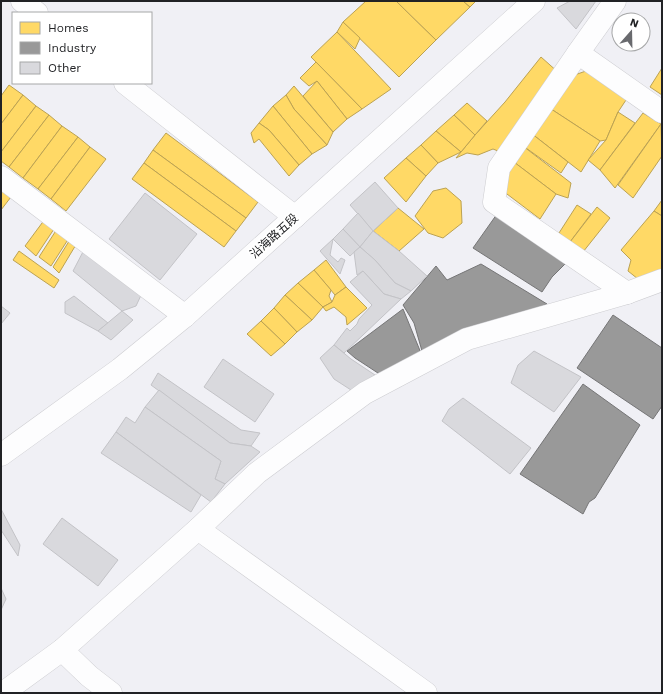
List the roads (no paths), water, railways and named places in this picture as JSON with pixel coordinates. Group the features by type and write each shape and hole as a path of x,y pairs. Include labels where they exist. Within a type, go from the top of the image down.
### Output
{"street":[{"path":"22,1 36,12"},
{"name":"沿海路五段","path":"1,455 120,369 185,316 534,1"},
{"path":"615,1 499,168 494,202 627,293"},
{"path":"578,53 662,112"},
{"path":"126,84 295,217"},
{"path":"1,177 185,316"},
{"path":"3,693 62,650 198,529 257,473 365,393 467,339 627,293 662,280"},
{"path":"198,529 426,693"},
{"path":"62,650 89,676 111,693"}]}
